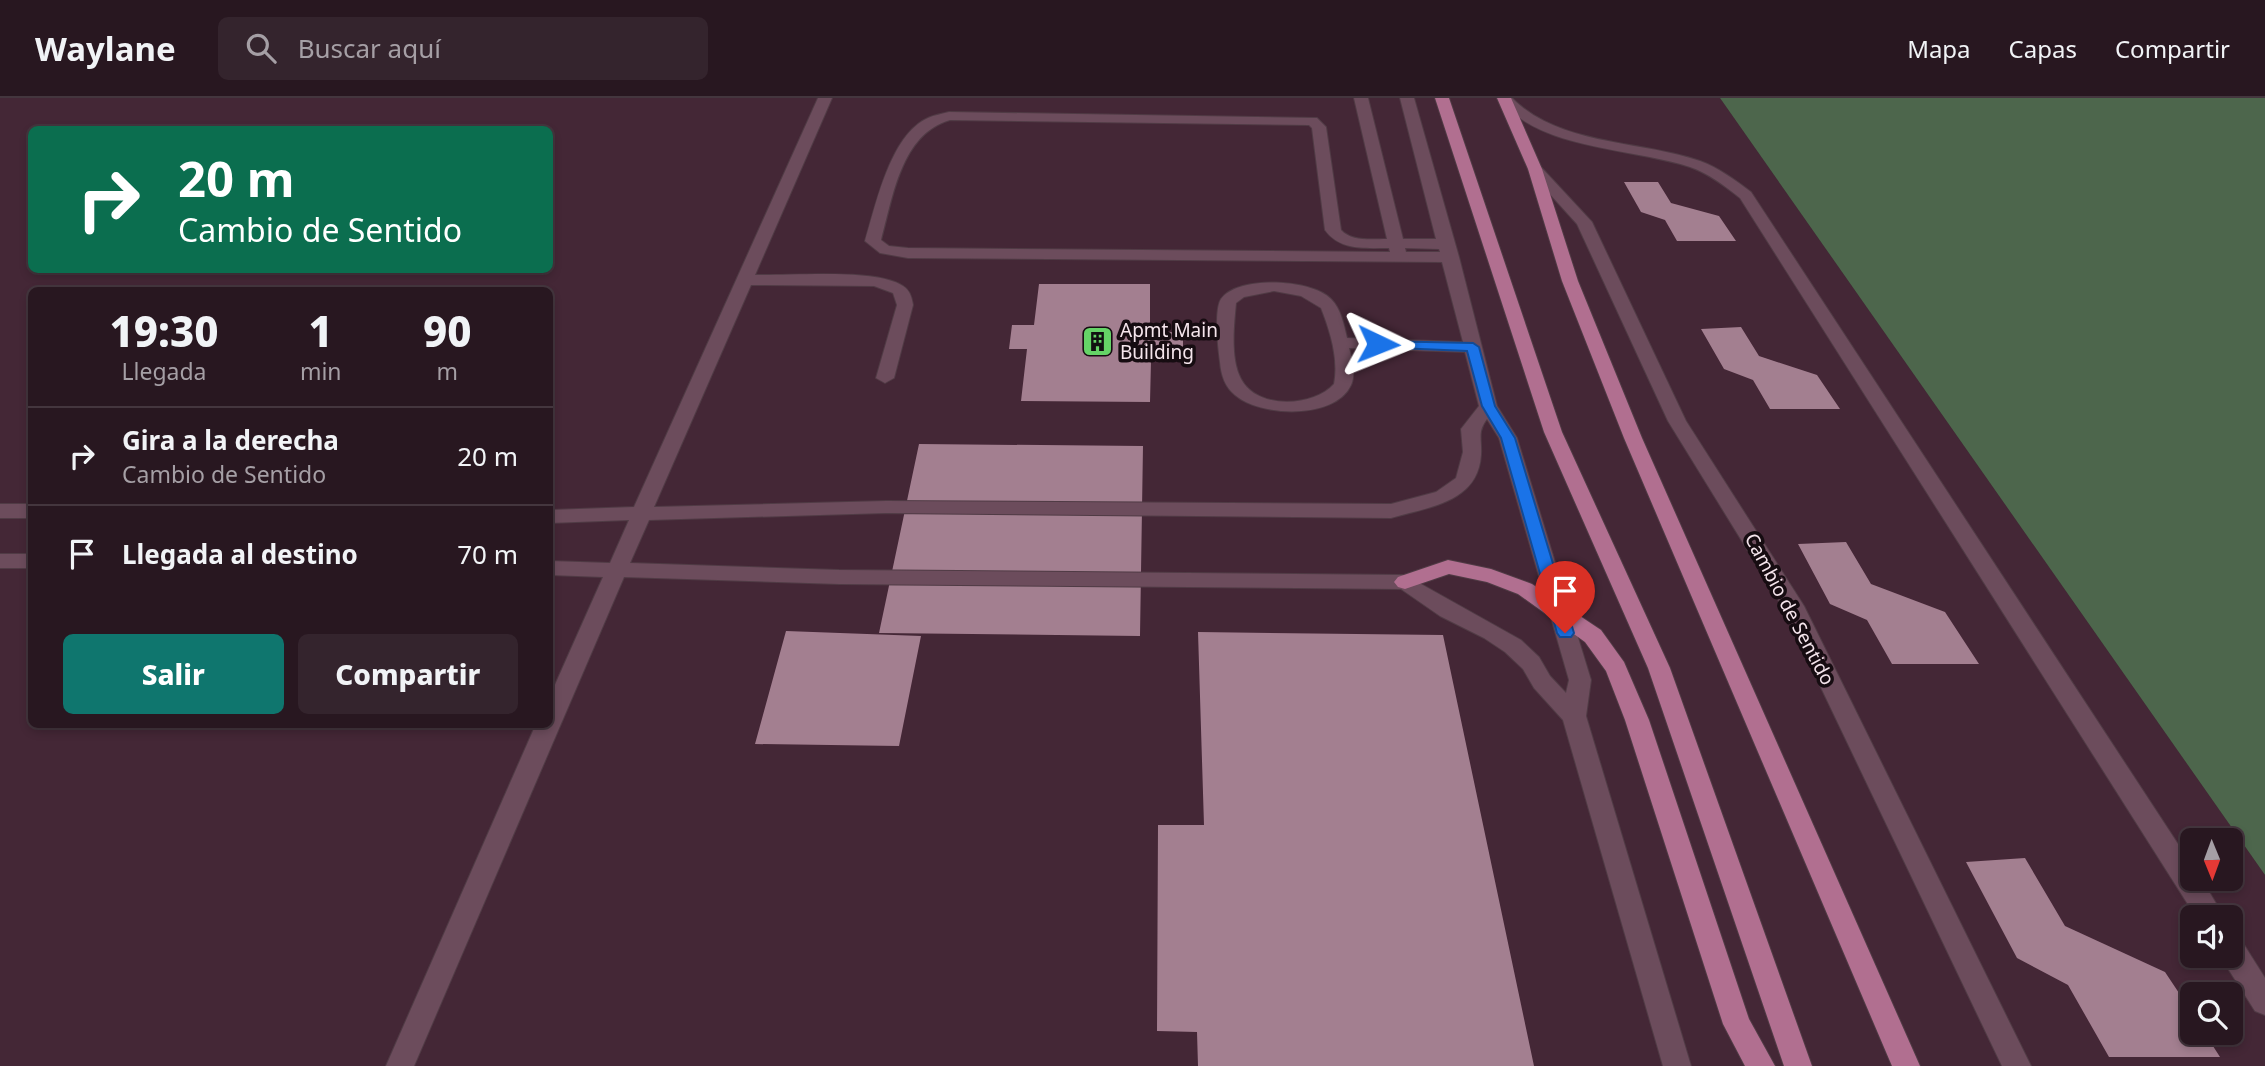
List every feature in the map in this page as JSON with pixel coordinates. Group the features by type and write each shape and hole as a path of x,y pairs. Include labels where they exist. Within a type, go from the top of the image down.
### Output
{"main road":[{"path":"1441,98 1553,432 1659,668 1798,1066"},
{"path":"1505,98 1535,169 1570,281 1633,438 1906,1066"},
{"path":"1405,582 1448,567 1491,576 1525,589 1558,609 1593,636 1616,668 1637,720 1737,1024 1761,1066"}],"street":[{"path":"553,714 825,98"},
{"path":"1361,98 1397,250"},
{"path":"1406,98 1489,406 1508,438 1580,680 1574,716 1677,1066"},
{"path":"1505,98 1527,118 1551,130 1696,164 1725,178 1746,195 2203,905"},
{"path":"1397,250 1357,243 1338,237 1333,230 1319,127 1312,121 949,117 929,121 900,153 873,241 885,250 908,253 1307,256 1397,250 1449,250"},
{"name":"Cambio de Sentido","path":"1535,169 1584,222 1677,421 1742,521 1793,607 2017,1066"},
{"path":"1307,256 1319,245 1338,237"},
{"path":"744,280 876,281 899,290 905,305 885,378"},
{"path":"1265,287 1293,288 1310,293 1333,311 1339,343 1344,373 1343,384 1335,394 1320,402 1302,406 1262,402 1245,395 1230,373 1226,317 1228,301 1239,293 1265,287"},
{"path":"1339,343 1473,347"},
{"path":"553,516 886,507 1391,511 1447,495 1463,484 1474,463 1471,429 1489,406"},
{"path":"0,511 28,511"},
{"path":"0,561 28,561"},
{"path":"553,568 839,577 1405,582 1448,611 1492,632 1513,646 1531,663 1542,682 1574,716"},
{"path":"400,1066 547,728"},
{"path":"2243,968 2265,1002"}],"shaded area":[{"path":"0,98 1720,98 2232,828 2180,828 2180,891 2244,891 2244,845 2265,875 2265,1066 0,1066"},
{"path":"1720,98 2265,98 2265,875 2244,845 2244,828 2232,828"}],"building":[{"path":"1624,182 1658,182 1671,203 1719,216 1736,241 1677,241 1665,220 1641,212"},
{"name":"Apmt Main Building","path":"1039,284 1150,284 1150,332 1183,332 1183,361 1151,361 1150,402 1021,401 1027,349 1009,349 1012,325 1034,325"},
{"path":"1741,327 1759,356 1817,375 1840,409 1770,409 1753,380 1724,369 1701,329"},
{"path":"919,444 1143,446 1140,636 879,633"},
{"path":"1846,542 1871,584 1945,612 1979,664 1892,664 1867,620 1830,604 1798,544"},
{"path":"786,631 921,636 899,746 755,744"},
{"path":"1198,632 1443,635 1534,1066 1198,1066 1197,1032 1157,1031 1158,825 1204,825"},
{"path":"2025,858 2065,926 2165,972 2180,994 2180,1045 2212,1045 2220,1057 2109,1057 2068,985 2017,958 1966,862"}],"place":[{"name":"Apmt Main Building","path":"1097,341"}],"route":[{"path":"1378,344 1473,347 1489,406 1508,438 1565,633"}]}
